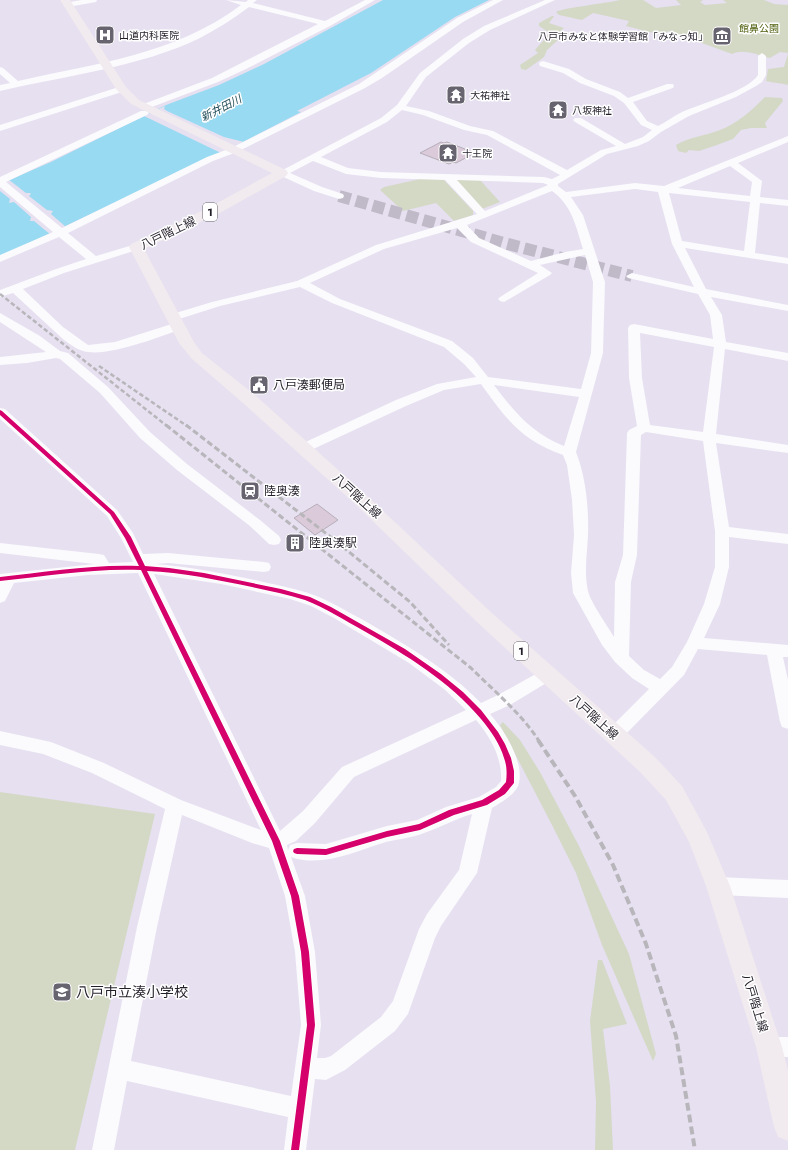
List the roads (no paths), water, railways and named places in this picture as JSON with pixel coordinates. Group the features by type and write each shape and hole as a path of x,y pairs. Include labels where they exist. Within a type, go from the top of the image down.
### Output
{"main road":[{"path":"66,2 122,89 135,102 147,111 282,173"},
{"name":"八戸階上線","path":"282,173 213,211 136,247 187,344 197,356 304,448 360,499 547,675 647,764 674,793 700,839 778,1047 788,1127"}],"street":[{"path":"66,2 93,0"},
{"path":"230,0 250,2 327,24"},
{"path":"94,260 0,182 147,111 244,68 372,0"},
{"path":"0,259 70,228 379,76 460,20 499,0"},
{"path":"282,173 384,120 400,107 423,75 466,41 489,27 552,0"},
{"path":"0,88 108,66 161,52 202,34 250,2"},
{"path":"460,20 489,27"},
{"path":"6,289 84,348 90,349 114,345 216,304 301,282 380,247 472,220 482,214 553,185 604,152 635,144 646,139 658,130 686,114 733,95 759,80 762,75 762,56"},
{"path":"543,64 557,67 584,81 617,94 627,101 644,123 658,130"},
{"path":"0,70 16,84"},
{"path":"627,101 670,86"},
{"path":"0,128 122,89"},
{"path":"400,107 426,113 467,128 490,133 568,175"},
{"path":"578,120 624,147"},
{"path":"663,190 786,144"},
{"path":"313,157 346,171 381,175 544,180 553,185 564,195 578,215 599,282 596,353 569,452 574,466 579,500 581,536 578,573 581,593 608,641 621,658 638,674 660,688"},
{"path":"732,163 757,181 749,255"},
{"path":"282,173 318,189 339,196"},
{"path":"448,177 482,214"},
{"path":"564,195 635,186 788,203"},
{"path":"614,735 678,671 694,643 712,604 722,567 722,530 709,438 720,343 716,315 702,292 678,244 663,190"},
{"path":"459,223 475,240 546,273 504,299"},
{"path":"678,244 788,261"},
{"path":"6,289 136,247"},
{"path":"529,265 565,255 589,251"},
{"path":"632,276 702,292 788,308"},
{"path":"301,282 336,301 448,344 460,351 475,367 483,380 519,424 548,445 569,452"},
{"path":"0,317 11,325 40,341 56,354"},
{"path":"644,428 636,390 633,339 634,328 788,357"},
{"path":"0,361 27,359 56,354 64,356 104,390 145,435 182,467 274,540"},
{"path":"304,448 441,387 483,380 586,394"},
{"path":"0,412 112,513 128,537 276,841 295,896 305,952 310,1025 295,1150"},
{"path":"621,658 623,582 630,555 634,433 644,428 788,449"},
{"path":"722,530 788,539"},
{"path":"0,548 99,559 104,569"},
{"path":"0,597 4,578 104,569 141,564 168,558 264,567"},
{"path":"141,564 292,594 324,606 390,643 448,682 479,710 506,753 510,764 511,776 508,787 484,804 452,812 420,827 387,834 326,852 297,851"},
{"path":"694,643 781,651 788,722"},
{"path":"0,738 45,747 98,768 175,805 258,837 276,841 290,835 309,817 348,772 479,710 504,700 547,675"},
{"path":"306,1068 326,1069 338,1063 388,1024 400,1007 426,936 434,920 468,873 472,850 484,804"},
{"path":"103,1150 147,927 175,805"},
{"path":"718,886 788,889"},
{"path":"119,1069 301,1110"}],"water":[{"name":"新井田川","path":"383,0 489,0 455,17 371,73 297,111 301,112 247,140 0,257 0,184 51,162 166,105 219,85 264,64"}],"tunnel":[{"path":"339,196 504,243 632,276"}],"railway":[{"path":"0,294 167,426"},
{"path":"99,366 187,426"},
{"path":"166,425 471,668 516,712 539,741"},
{"path":"186,425 332,538 410,602 449,645"},
{"path":"538,740 575,796 613,865 646,944 676,1036 695,1150"}],"place":[{"name":"山道内科医院","path":"105,35"},
{"name":"八戸市みなと体験学習館「みなっ知」","path":"722,36"},
{"name":"大祐神社","path":"456,95"},
{"name":"八坂神社","path":"558,110"},
{"name":"十王院","path":"448,153"},
{"name":"八戸湊郵便局","path":"259,385"},
{"name":"陸奥湊","path":"250,491"},
{"name":"陸奥湊駅","path":"295,543"},
{"name":"八戸市立湊小学校","path":"62,992"}],"park label":[{"name":"館鼻公園","path":"759,28"}]}
